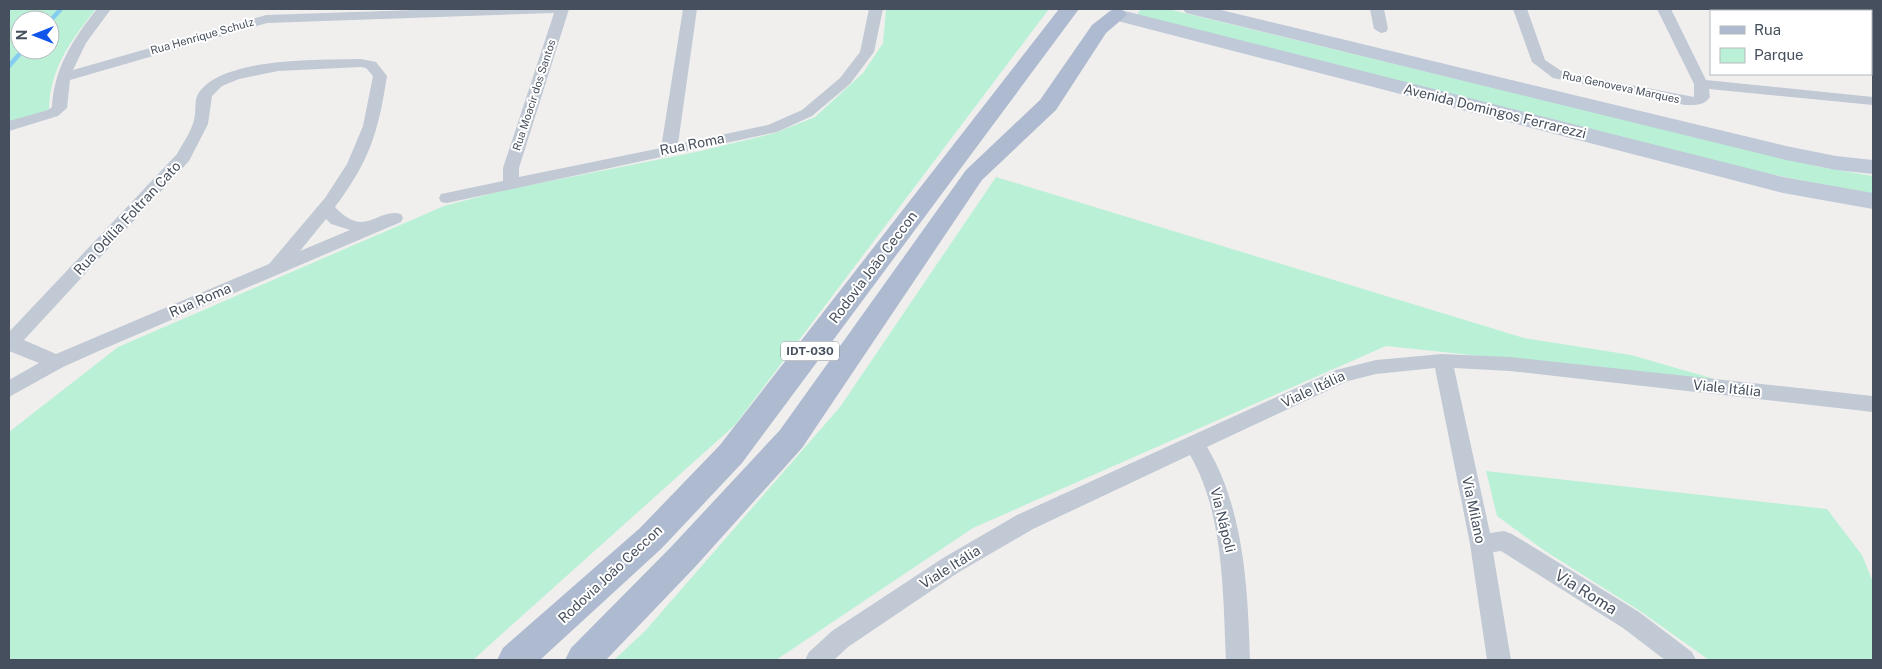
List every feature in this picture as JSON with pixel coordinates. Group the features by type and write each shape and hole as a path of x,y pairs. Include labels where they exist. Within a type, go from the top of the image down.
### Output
{"main road":[{"name":"Rodovia João Ceccon","path":"515,660 651,538 731,454 1069,9"},
{"path":"1084,9 1100,14 1125,12"},
{"name":"Avenida Domingos Ferrarezzi","path":"1193,9 1836,164 1873,167"},
{"name":"Rodovia João Ceccon","path":"583,660 683,557 791,439 974,175 1048,104 1099,30 1125,12"},
{"name":"Avenida Domingos Ferrarezzi","path":"1125,12 1784,185 1873,201"},
{"path":"731,454 760,472"}],"street":[{"path":"9,126 53,113 59,108 59,88 63,77 84,34 104,9"},
{"name":"Rua Henrique Schulz","path":"63,77 266,19 369,12 555,9"},
{"name":"Rua Moacir dos Santos","path":"511,183 511,168 562,9"},
{"path":"669,149 690,9"},
{"name":"Rua Roma","path":"447,198 669,149 772,129 807,113 845,81 867,52 876,9"},
{"path":"1377,9 1380,29"},
{"name":"Rua Genoveva Marques","path":"1520,9 1539,62 1546,69 1568,77 1685,101 1697,101 1703,97 1701,84"},
{"path":"1664,9 1701,84 1873,101"},
{"path":"1754,9 1768,10"},
{"path":"228,29 238,15"},
{"name":"Rua Odília Foltran Cato","path":"10,343 183,157 194,138 202,118 206,93 222,80 242,72 263,69 361,63 376,69 380,76 371,127 355,162 326,208"},
{"path":"274,269 326,208 337,220 367,230"},
{"name":"Rua Roma","path":"9,389 56,362 396,218"},
{"path":"10,343 56,362"},
{"name":"Viale Itália","path":"817,660 840,639 951,566 1025,522 1195,445 1343,374 1394,362 1443,361 1510,365 1873,404"},
{"name":"Via Milano","path":"1443,361 1481,544 1499,660"},
{"name":"Via Nápoli","path":"1195,445 1210,470 1232,552 1238,660"},
{"name":"Via Roma","path":"1481,544 1504,541 1631,620 1684,660"}],"green space":[{"path":"9,9 96,9 78,32 64,55 53,81 49,110 9,123"},
{"path":"886,9 1049,9 735,425 473,660 9,660 9,432 118,347 444,206 501,191 696,152 775,133 815,117 863,73 883,43"},
{"path":"1141,9 1168,9 1820,167 1873,176 1873,194 1764,173 1136,16"},
{"path":"996,177 1524,338 1631,355 1725,382 1386,346 973,528 776,660 614,660 645,631 840,407"},
{"path":"1486,471 1827,509 1862,555 1873,582 1873,660 1709,660 1640,611 1545,551 1497,516"}],"waterway":[{"path":"9,66 14,60"}]}
